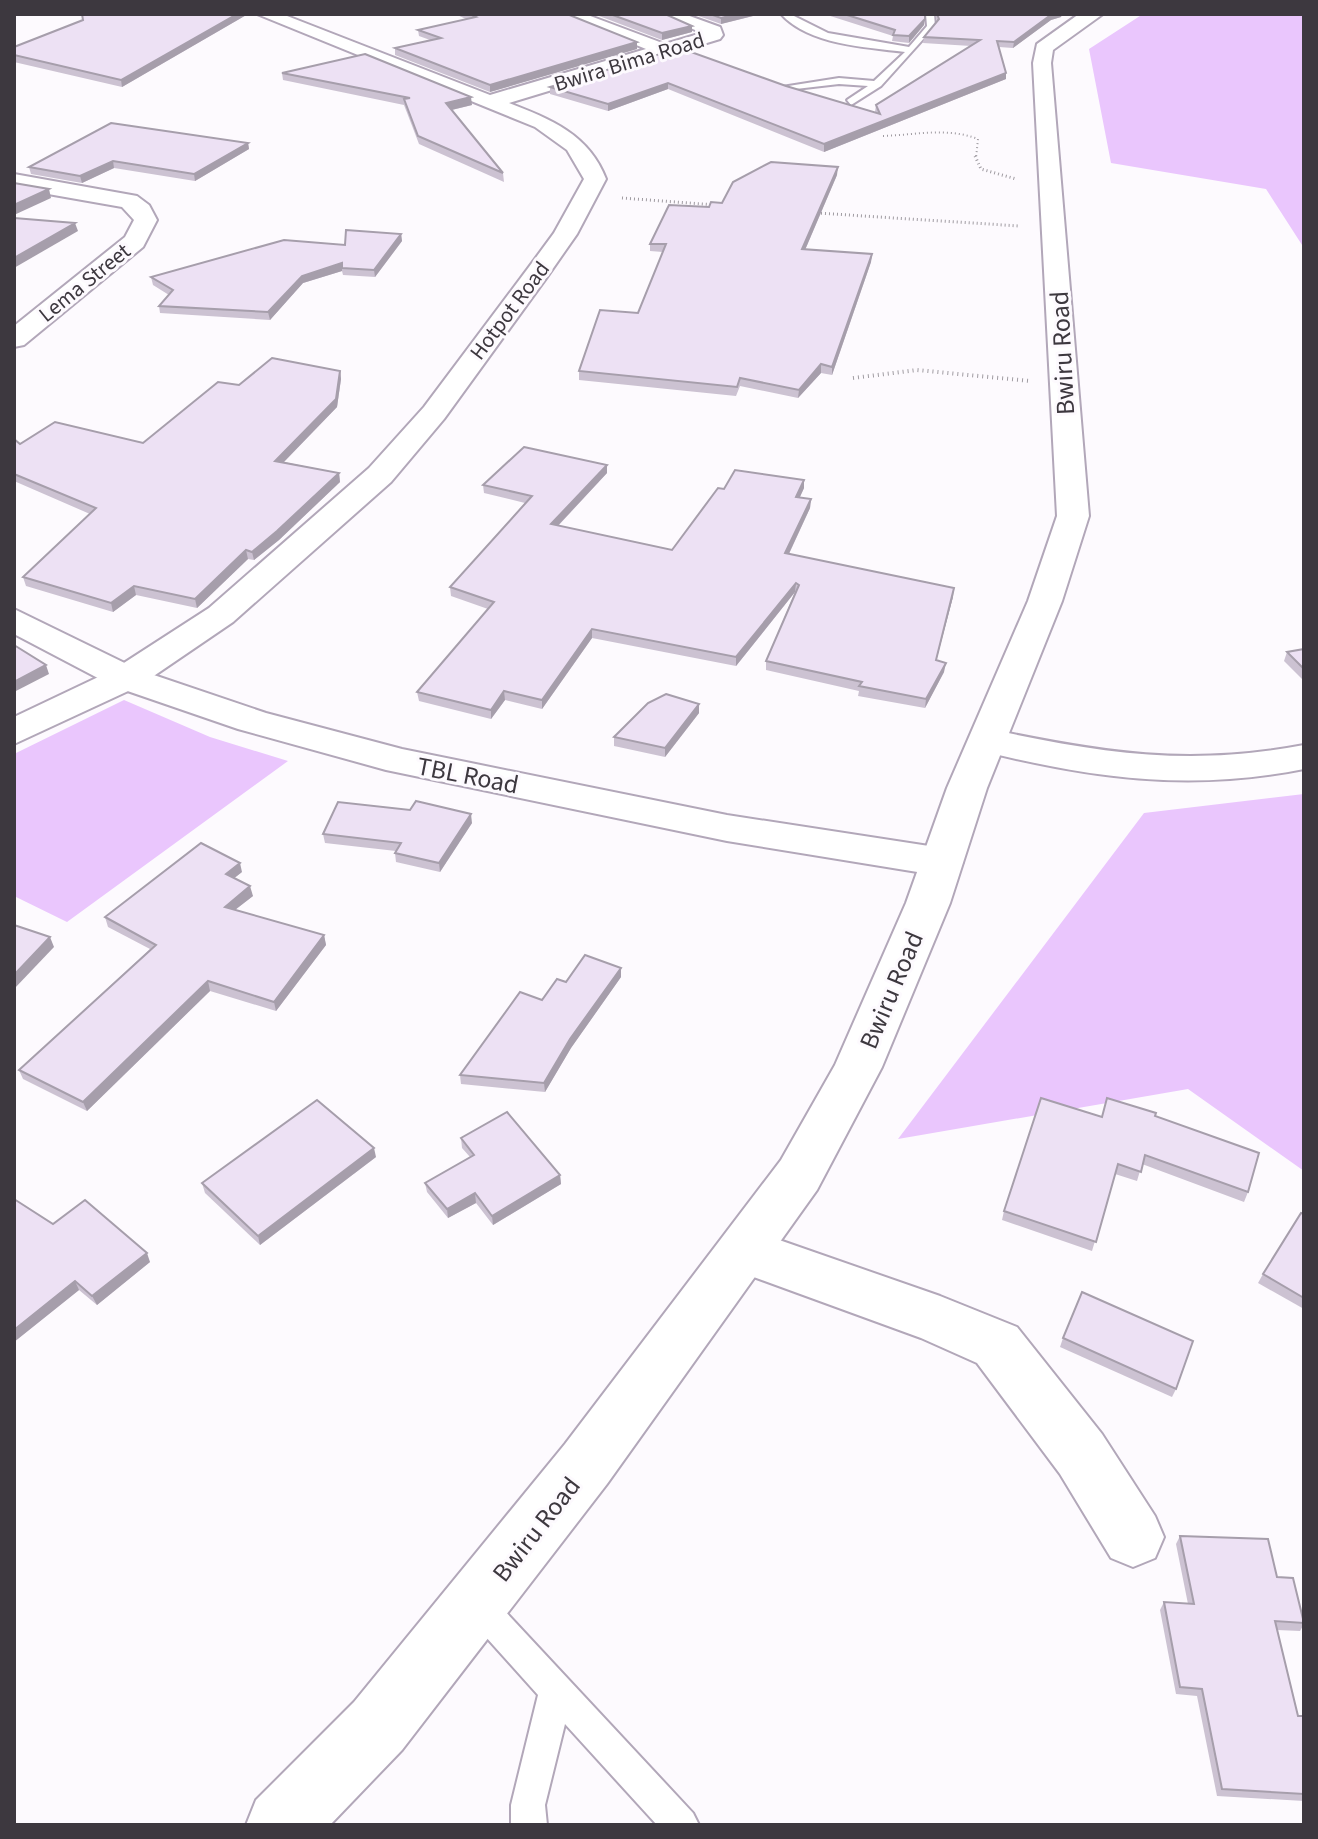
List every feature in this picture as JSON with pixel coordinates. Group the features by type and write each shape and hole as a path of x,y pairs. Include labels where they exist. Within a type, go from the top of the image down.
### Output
{"street":[{"name":"Hotpot Road","path":"14,732 126,678 221,615 380,475 434,413 565,234 595,179 589,158 572,140 493,101 436,83 266,14"},
{"name":"Bwira Bima Road","path":"493,101 714,35 714,31 667,14"},
{"name":"Bwiru Road","path":"281,1825 378,1726 477,1604 745,1251 799,1175 858,1067 942,862 967,788 1045,601 1073,516 1053,183 1045,118 1044,48 1074,23 1094,14"},
{"path":"576,15 665,50"},
{"name":"Lema Street","path":"14,181 129,201 144,212 146,220 146,229 134,242 14,339"},
{"name":"TBL Road","path":"14,620 126,678 252,721 400,761 727,828 942,862"},
{"path":"989,741 1153,772 1210,772 1304,757"},
{"path":"745,1251 940,1320 997,1345 1081,1454 1133,1537"}],"lane":[{"path":"785,14 796,24 816,31 911,50"},
{"path":"851,102 878,84 911,50 931,26 930,14"},
{"path":"787,87 839,81 878,84"},
{"path":"477,1604 681,1825"},
{"path":"529,1825 528,1805 556,1690"}],"path":[{"path":"883,136 948,132 972,136 978,139 974,154 981,169 1003,177 1053,183"},
{"path":"588,195 727,206"},
{"path":"804,212 1056,228"},
{"path":"853,378 879,370 903,369 1063,385"}],"shaded area":[{"path":"1143,14 1304,14 1304,248 1266,189 1111,163 1089,49"},
{"path":"124,700 210,737 288,761 67,922 14,896 14,754"},
{"path":"1304,794 1304,1171 1188,1089 898,1139 1144,813"}],"building":[{"path":"82,14 237,14 121,80 14,55 14,47 83,20"},
{"path":"470,14 567,14 637,42 490,85 395,48 441,38 418,30 476,17"},
{"path":"610,14 665,14 692,26 662,33"},
{"path":"710,14 737,14 721,18"},
{"path":"844,14 925,14 925,19 909,36 893,35 895,30"},
{"path":"937,14 1052,14 1014,42 997,41 1006,73 824,144 668,83 608,104 550,87 680,48 786,86 880,114 876,105 980,40 924,37 939,19"},
{"path":"365,54 471,97 446,103 503,173 418,136 404,99 410,98 282,73"},
{"path":"111,123 248,143 194,174 113,161 80,176 29,167"},
{"path":"771,162 838,167 802,249 872,254 832,367 821,364 799,390 740,378 737,387 579,371 600,310 638,313 666,244 650,244 669,205 709,207 711,202 722,203 733,182"},
{"path":"14,183 49,189 14,205"},
{"path":"14,218 75,223 14,258"},
{"path":"346,230 401,234 374,270 342,268 342,263 302,276 268,312 159,306 173,290 151,277 284,240 345,245"},
{"path":"272,358 340,371 336,399 275,461 339,473 277,531 252,552 246,550 195,599 134,586 111,603 23,577 96,508 14,474 14,439 20,444 55,422 143,443 218,382 239,385"},
{"path":"524,447 607,465 551,524 672,550 718,488 724,489 735,470 804,480 796,497 811,499 785,553 954,588 936,660 946,663 926,699 859,686 862,682 766,661 799,585 796,583 736,657 592,629 542,700 504,691 491,710 417,692 494,602 450,587 532,496 483,485"},
{"path":"14,645 46,665 14,682"},
{"path":"1304,649 1304,669 1287,652"},
{"path":"666,694 699,704 665,748 614,737 648,703"},
{"path":"416,801 471,814 439,863 395,853 401,843 323,834 338,802 410,810"},
{"path":"201,843 240,863 226,874 250,886 225,907 324,935 274,1002 208,981 83,1102 19,1070 156,945 105,917"},
{"path":"14,925 50,937 14,975"},
{"path":"585,955 621,968 570,1039 544,1083 460,1075 520,992 542,1000 557,979 566,982"},
{"path":"1041,1098 1102,1117 1107,1098 1156,1113 1155,1116 1259,1153 1248,1192 1145,1155 1141,1172 1118,1164 1096,1242 1004,1211"},
{"path":"317,1100 374,1148 258,1236 202,1183"},
{"path":"507,1112 560,1175 492,1216 475,1193 447,1209 425,1183 474,1155 461,1138"},
{"path":"14,1199 53,1224 85,1200 147,1253 92,1296 75,1281 14,1330"},
{"path":"1301,1213 1304,1214 1304,1298 1263,1274"},
{"path":"1082,1292 1193,1341 1176,1389 1063,1338"},
{"path":"1180,1536 1268,1539 1277,1577 1293,1578 1304,1623 1275,1621 1298,1716 1304,1716 1304,1794 1222,1789 1202,1689 1180,1687 1164,1602 1194,1604"}]}
